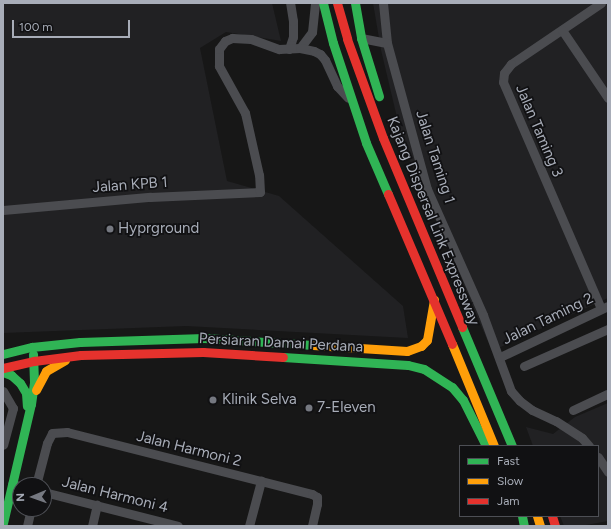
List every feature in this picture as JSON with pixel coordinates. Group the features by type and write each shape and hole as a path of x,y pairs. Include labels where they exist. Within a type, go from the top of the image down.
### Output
{"main road":[{"name":"Kajang Dispersal Link Expressway","path":"322,3 366,143 434,299 494,445"},
{"name":"Kajang Dispersal Link Expressway","path":"337,3 347,39 383,138 512,445"},
{"path":"355,3 361,38 378,96 383,138"},
{"name":"Persiaran Damai Perdana","path":"32,347 80,342 204,338 406,351 414,350 427,340 434,299"},
{"path":"3,354 32,347 34,361 34,382 31,404 17,477"},
{"name":"Persiaran Damai Perdana","path":"3,368 34,361 81,355 203,352 408,364 424,370 452,387 463,400 486,445"},
{"path":"31,404 40,380 46,371 56,364 81,355"},
{"path":"3,372 11,375 20,382 26,393 28,420"},
{"path":"508,436 515,445"},
{"path":"3,523 12,497"}],"street":[{"path":"290,3 293,21 293,37 289,50 300,48 320,54 337,86 352,102"},
{"path":"300,48 312,32 316,3"},
{"name":"Jalan Taming 1","path":"383,3 387,43 427,189 483,315 500,358 502,372 511,391 520,402 582,438 588,445"},
{"name":"Jalan Taming 3","path":"601,3 511,64 504,73 503,82 604,308"},
{"path":"562,30 608,98"},
{"name":"Jalan KPB 1","path":"3,210 150,197 260,192 259,175 245,113 219,66 219,49 225,41 232,38 241,38 251,39 279,49 289,50"},
{"path":"361,38 387,43"},
{"name":"Jalan Taming 2","path":"500,358 604,308"},
{"path":"524,366 608,330"},
{"path":"3,391 13,408 8,432 3,445"},
{"path":"573,410 608,394"},
{"path":"8,432 24,435"},
{"name":"Jalan Harmoni 2","path":"38,477 47,443 52,433 67,432 312,494 317,498 312,526"},
{"path":"599,458 608,472"},
{"path":"249,526 261,481"},
{"name":"Jalan Harmoni 4","path":"52,494 178,526"},
{"path":"92,526 96,505"}],"shaded area":[{"path":"3,3 272,3 281,41 226,32 200,48 227,181 279,196 403,306 408,338 186,326 3,333"},
{"path":"373,3 608,3 608,298 492,351 404,147 381,50"},
{"path":"608,403 608,521 581,526 564,526 560,517 599,517 599,445 533,445 526,427 553,434 575,417"}],"traffic: fast":[{"path":"323,3 333,43 366,143 388,194"},
{"path":"355,3 361,38 379,96"},
{"path":"462,327 512,445"},
{"path":"3,354 32,347 80,342 204,338 313,345"},
{"path":"3,523 31,404 34,382 33,354"},
{"path":"283,357 408,365 424,369 452,387 463,400 486,445"},
{"path":"3,372 11,375 20,383 26,393 27,406"},
{"path":"522,517 524,526"}],"traffic: slow":[{"path":"313,345 407,351 421,346 427,340 434,300"},
{"path":"452,344 494,445"},
{"path":"36,390 46,371 65,360"},
{"path":"537,517 540,526"}],"traffic: jam":[{"path":"337,3 347,39 383,138 462,327"},
{"path":"388,194 452,344"},
{"path":"3,368 34,361 81,355 203,352 283,357"},
{"path":"552,517 555,526"}],"place":[{"name":"Hyprground","path":"110,229"},
{"name":"Klinik Selva","path":"213,400"},
{"name":"7-Eleven","path":"309,408"}]}
